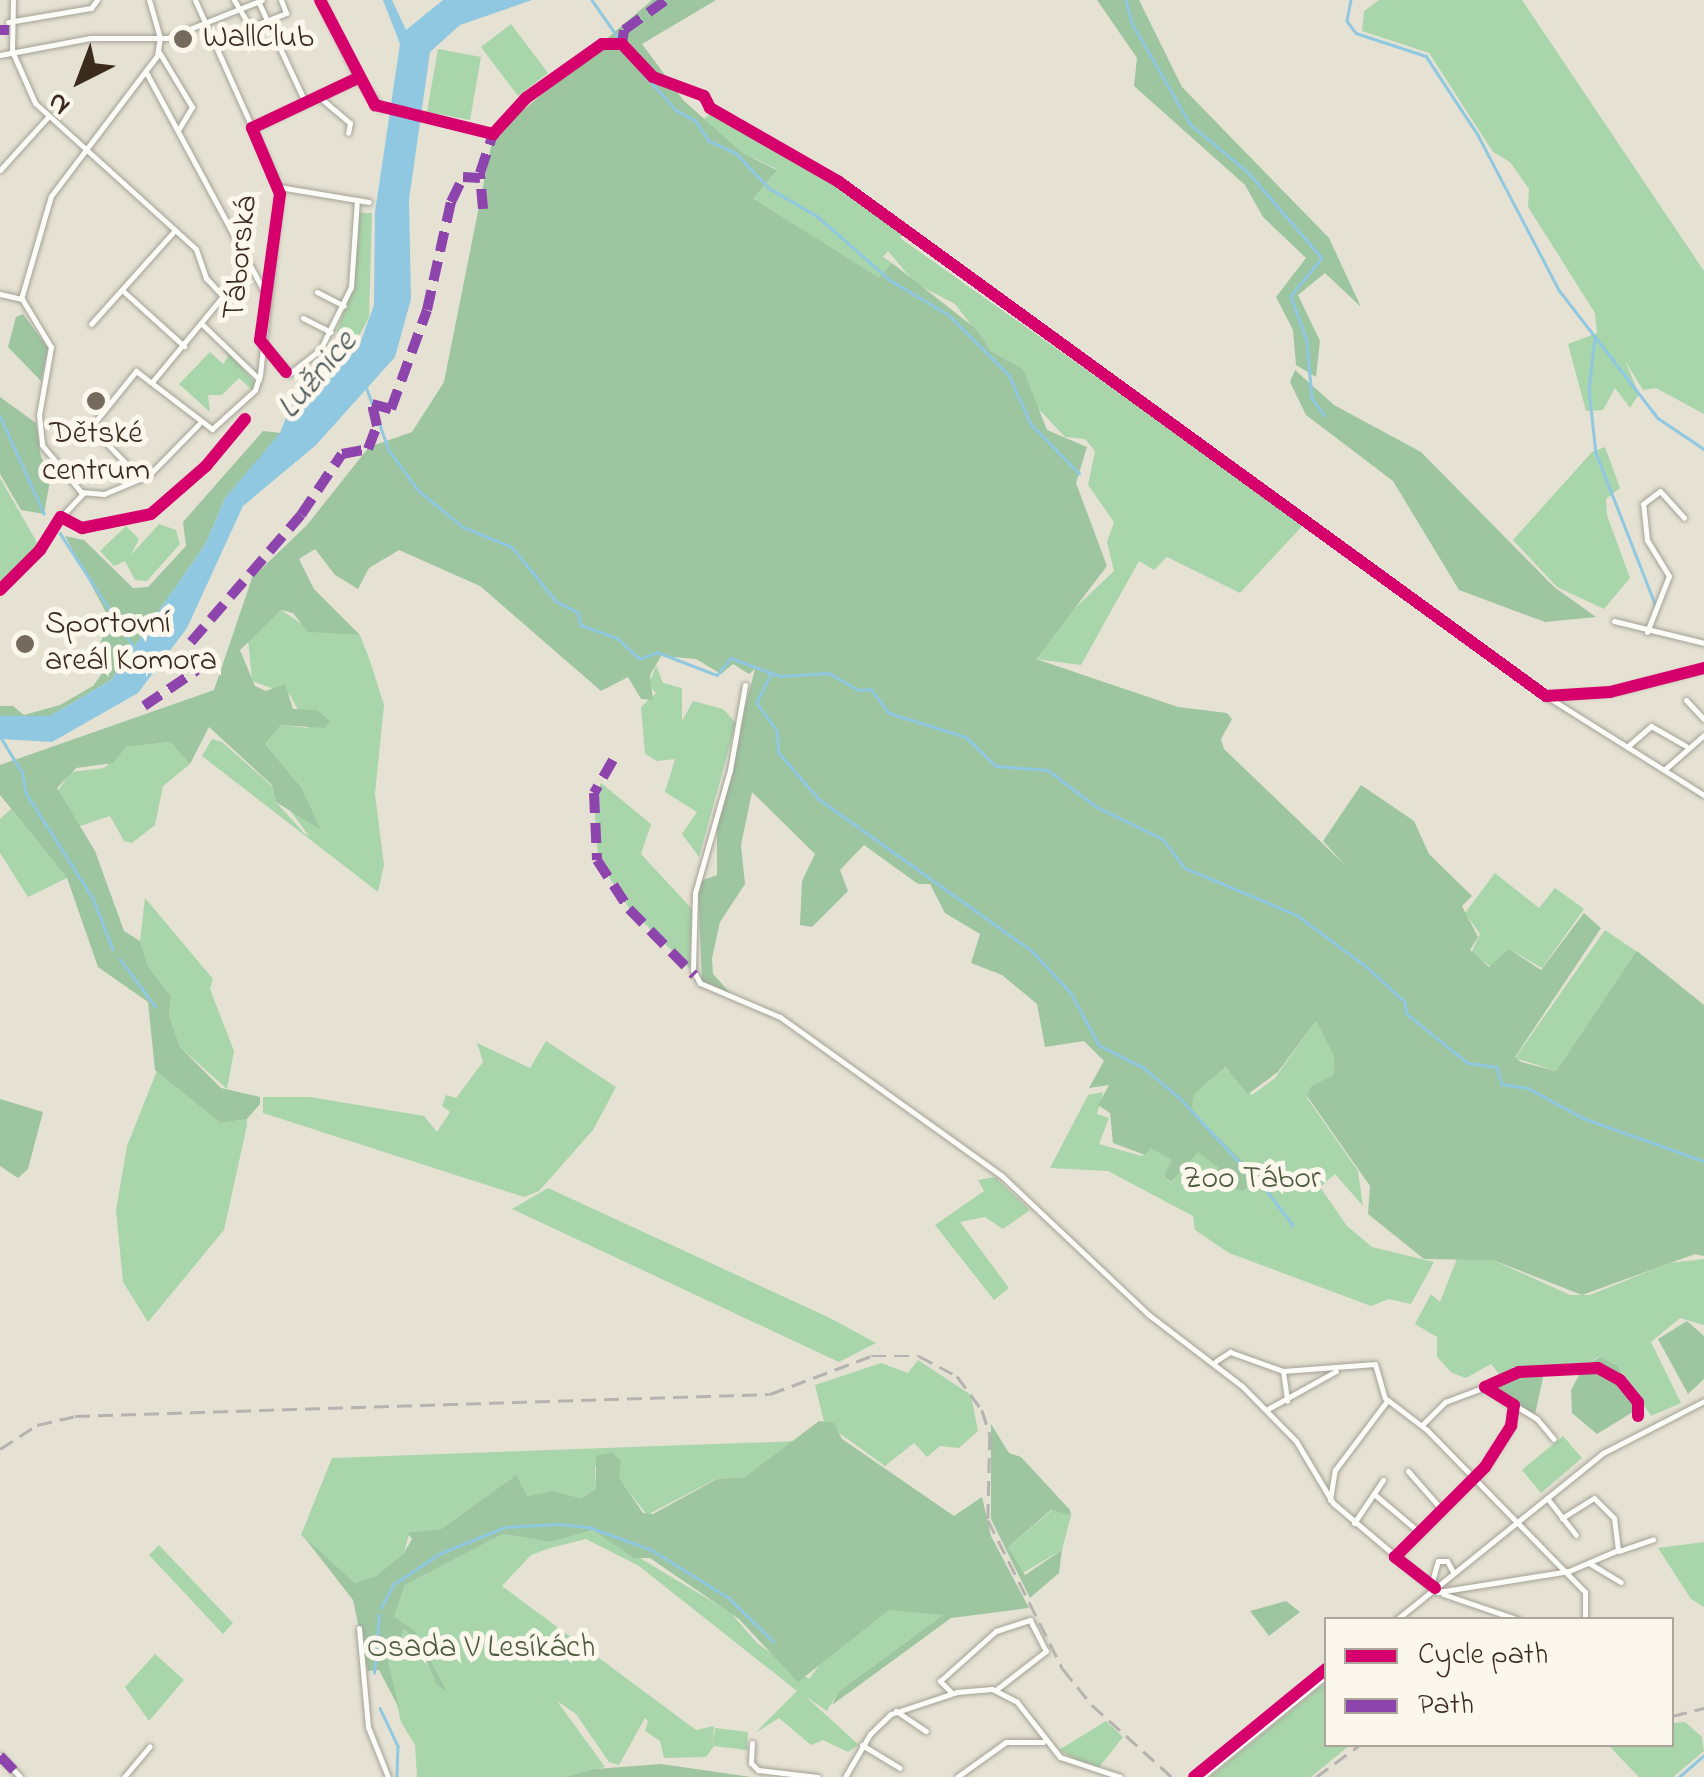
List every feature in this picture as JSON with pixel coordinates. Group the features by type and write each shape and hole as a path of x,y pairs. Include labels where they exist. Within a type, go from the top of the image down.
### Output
{"street":[{"path":"13,0 8,26 12,52 47,118 198,252 206,278 224,296 152,382"},
{"path":"73,9 82,0"},
{"path":"0,30 73,9 93,8 97,0"},
{"path":"149,0 160,38 159,52 147,74 41,214 22,299 51,346 40,401 42,445 53,466 83,493 104,494 141,479 199,424"},
{"name":"Táborská","path":"195,0 279,187 260,340 259,380"},
{"path":"234,0 248,26 286,12 281,0"},
{"path":"0,55 90,38 160,38 259,0 305,102"},
{"path":"320,0 358,78 381,108"},
{"path":"159,52 192,108 179,129"},
{"path":"147,74 265,293"},
{"path":"252,128 358,78"},
{"path":"318,96 350,124 348,133"},
{"path":"0,170 47,118"},
{"name":"Táborská","path":"279,187 369,202"},
{"path":"260,340 286,372 300,372 331,332 353,276 356,200"},
{"path":"98,316 175,230"},
{"path":"122,290 184,346"},
{"path":"317,292 344,306"},
{"path":"0,294 22,299"},
{"path":"304,318 331,332"},
{"path":"141,479 91,427 137,370 199,424 219,428 259,380 203,324"},
{"path":"248,366 260,355"},
{"path":"1647,632 1668,576 1648,540 1643,506 1660,491 1684,518"},
{"path":"61,516 83,493"},
{"path":"1614,621 1704,643"},
{"path":"1704,668 1610,692 1546,696 1704,795"},
{"path":"744,685 730,770 695,892 694,976 780,1017 998,1172 1149,1314 1215,1362 1266,1410 1296,1441 1330,1500 1354,1523 1456,1602 1509,1617"},
{"path":"1686,700 1704,719"},
{"path":"1628,747 1652,726 1686,746"},
{"path":"1664,770 1686,746 1704,735"},
{"path":"1215,1362 1232,1352 1283,1370 1339,1370 1374,1364 1387,1401 1422,1425 1587,1596 1585,1617"},
{"path":"1283,1370 1287,1401"},
{"path":"1266,1410 1339,1370"},
{"path":"1422,1425 1445,1402 1486,1387 1554,1439"},
{"path":"1330,1500 1335,1470 1387,1401"},
{"path":"1399,1617 1433,1586 1618,1444 1704,1401"},
{"path":"1395,1556 1475,1478 1511,1426 1514,1405"},
{"path":"1408,1471 1442,1510"},
{"path":"1354,1523 1384,1480"},
{"path":"1374,1494 1420,1532"},
{"path":"1546,1498 1576,1534"},
{"path":"1562,1518 1594,1498 1614,1518 1616,1552"},
{"path":"1443,1592 1564,1571 1653,1539"},
{"path":"1433,1586 1438,1562 1447,1561 1453,1573"},
{"path":"1589,1563 1621,1582"},
{"path":"844,1777 862,1745 896,1711 953,1693 998,1689 1046,1651 1030,1620 996,1630 940,1681 953,1693"},
{"path":"359,1628 372,1735 388,1777"},
{"path":"1202,1777 1324,1678"},
{"path":"998,1689 1017,1702 1044,1742 1092,1772 1120,1777"},
{"path":"896,1711 926,1730"},
{"path":"958,1777 1006,1742 1044,1742"},
{"path":"752,1743 752,1765 775,1776 818,1777"},
{"path":"862,1745 900,1768"},
{"path":"124,1777 150,1746"},
{"path":"0,1756 20,1777"},
{"path":"969,1766 969,1777"},
{"path":"1084,1777 1092,1772"}],"green space":[{"path":"652,0 716,0 642,44 684,101 744,154 777,170 753,198 879,278 892,263 975,328 991,351 1023,369 1047,430 1087,447 1076,483 1107,566 1036,659 1178,707 1227,713 1232,719 1221,739 1224,749 1345,865 1323,841 1361,785 1414,821 1429,854 1472,896 1462,906 1478,937 1470,950 1489,967 1509,949 1541,970 1584,913 1601,928 1515,1057 1521,1062 1556,1071 1637,951 1704,1005 1704,1256 1695,1254 1582,1295 1493,1260 1424,1259 1368,1214 1370,1186 1307,1096 1311,1086 1333,1075 1334,1056 1316,1021 1278,1072 1248,1094 1225,1067 1194,1094 1191,1111 1257,1175 1243,1191 1213,1180 1219,1168 1198,1152 1171,1182 1164,1176 1172,1160 1151,1148 1145,1155 1113,1143 1110,1113 1098,1105 1109,1085 1089,1088 1104,1061 1084,1041 1045,1047 1037,1004 1002,975 971,963 980,934 945,913 930,884 918,884 864,845 840,870 848,891 812,927 800,925 802,881 815,854 752,792 741,845 745,884 720,922 712,958 713,974 731,994 702,982 698,882 717,875 717,816 755,669 749,674 733,664 721,674 696,659 661,656 650,675 653,700 641,699 628,677 601,691 480,586 399,550 369,568 358,589 335,575 315,549 299,559 314,589 360,635 308,632 293,613 281,610 240,650 255,686 266,691 285,684 293,709 317,710 330,721 324,728 281,725 265,744 301,787 321,830 276,802 272,785 209,727 190,764 170,742 126,747 113,763 76,768 57,788 95,851 124,931 140,941 148,966 171,996 169,1015 180,1047 221,1088 260,1097 260,1104 247,1119 221,1123 155,1070 148,1002 98,967 67,878 0,795 0,765 214,690 252,578 307,525 369,447 412,432 444,382 493,136"},
{"path":"1097,0 1139,0 1182,87 1329,238 1361,307 1325,273 1298,295 1320,341 1316,377 1296,365 1293,330 1276,297 1306,258 1263,217 1245,185 1134,86 1137,58"},
{"path":"1379,0 1522,0 1704,271 1704,414 1656,388 1643,390 1625,361 1639,394 1630,408 1615,388 1603,410 1586,411 1568,344 1597,333 1595,313 1528,207 1529,189 1510,162 1493,152 1429,53 1362,31 1364,11"},
{"path":"511,24 548,73 518,96 481,47"},
{"path":"438,49 481,57 470,120 427,112"},
{"path":"712,112 839,187 904,232 900,238 1304,524 1240,593 1167,557 1154,570 1139,561 1081,665 1035,659 1057,625 1114,571 1107,542 1114,522 1088,485 1095,451 1085,439 1065,437 1033,403 1023,369 991,351 955,304 915,283 888,251 883,257 892,263 879,279 752,197 777,169 744,154 704,119"},
{"path":"360,213 372,213 369,317 355,344 336,333 354,284"},
{"path":"23,314 48,348 41,381 8,347 16,317"},
{"path":"222,345 255,383 252,390 239,378 222,395 208,395 210,412 179,384 210,352 223,364 228,357"},
{"path":"1295,370 1334,405 1421,452 1554,587 1596,617 1545,622 1459,590 1393,481 1306,415 1290,382"},
{"path":"0,397 36,423 41,457 51,475 44,514 21,510 0,474"},
{"path":"263,431 281,433 225,498 206,543 111,680 50,716 0,716 0,706 13,706 24,715 60,705 93,686 106,668 95,659 109,618 65,536 84,540 133,588 148,587 186,546 183,522"},
{"path":"1605,447 1620,488 1606,499 1607,515 1630,578 1604,609 1557,587 1513,540 1592,452"},
{"path":"0,478 39,546 0,585"},
{"path":"159,524 176,530 180,544 147,581 135,580 125,561 114,566 100,551 126,526 139,539 131,555"},
{"path":"281,610 314,632 360,635 369,658 384,705 375,794 384,865 378,892 202,756 212,739 222,742 272,786 276,802 304,833 309,836 289,809 320,829 301,787 265,744 281,725 308,728 290,695 252,681 248,638"},
{"path":"656,665 663,683 682,688 682,721 693,701 723,709 736,723 699,857 682,834 697,812 665,792 675,759 657,761 645,754 641,707 656,693 649,685"},
{"path":"170,742 190,764 163,786 155,825 132,843 124,841 110,816 77,827 56,793 71,772 104,768 126,747"},
{"path":"601,783 651,824 641,854 692,909 690,969 629,908 598,860 594,798"},
{"path":"11,809 67,878 28,897 0,853 0,819"},
{"path":"1495,873 1539,908 1555,888 1584,909 1542,968 1509,949 1494,969 1471,953 1480,934 1465,913"},
{"path":"145,898 213,979 210,989 234,1051 227,1089 180,1047 169,1015 171,996 148,966 140,941"},
{"path":"1605,930 1637,952 1556,1071 1515,1058"},
{"name":"Zoo Tábor","path":"1316,1021 1334,1056 1333,1075 1311,1086 1307,1098 1358,1171 1363,1206 1335,1174 1320,1187 1347,1226 1372,1247 1434,1262 1411,1304 1389,1299 1371,1306 1229,1253 1195,1230 1193,1216 1108,1171 1050,1168 1088,1095 1103,1092 1097,1114 1109,1118 1099,1144 1142,1156 1151,1147 1173,1160 1164,1176 1171,1183 1178,1173 1184,1101 1224,1067 1252,1095 1275,1078"},
{"path":"546,1041 616,1087 593,1130 539,1191 524,1197 263,1113 263,1097 310,1097 424,1116 437,1132 450,1112 442,1106 446,1095 456,1098 483,1062 477,1043 530,1068"},
{"path":"158,1068 221,1123 247,1119 247,1125 224,1230 148,1322 123,1282 116,1210 127,1146"},
{"path":"0,1099 43,1112 28,1169 18,1178 0,1166"},
{"path":"995,1177 1030,1210 1003,1229 985,1217 960,1222 1009,1288 994,1300 935,1225 984,1191 978,1180"},
{"path":"548,1188 876,1343 839,1362 512,1209"},
{"path":"1458,1256 1493,1260 1570,1295 1590,1295 1669,1263 1704,1259 1704,1325 1680,1318 1651,1342 1681,1403 1651,1416 1618,1366 1598,1357 1586,1365 1513,1367 1502,1378 1491,1364 1466,1378 1452,1373 1437,1357 1437,1337 1415,1324 1431,1294 1440,1302"},
{"path":"1687,1321 1704,1336 1704,1379 1688,1394 1658,1339"},
{"path":"1600,1357 1618,1366 1641,1407 1597,1434 1572,1413 1571,1390 1584,1366"},
{"path":"918,1360 971,1395 978,1431 959,1448 940,1446 927,1457 914,1443 885,1466 824,1422 815,1385 881,1363 908,1373"},
{"path":"1544,1373 1535,1414 1501,1397 1497,1384 1519,1374"},
{"path":"819,1421 834,1423 842,1439 954,1516 982,1497 991,1536 1029,1608 951,1618 832,1705 838,1692 943,1615 889,1610 798,1682 739,1619 650,1558 634,1558 593,1530 551,1542 503,1534 405,1585 394,1617 414,1630 447,1692 437,1685 418,1641 404,1629 400,1642 386,1653 399,1708 379,1670 368,1671 353,1600 304,1537 355,1583 376,1576 404,1553 412,1539 407,1533 441,1529 516,1475 527,1496 552,1491 581,1498 596,1489 596,1456 612,1452 621,1461 619,1478 643,1513 653,1514 717,1479 745,1477"},
{"path":"991,1424 1009,1453 1021,1457 1070,1510 1071,1515 1051,1510 1008,1547 1025,1575 1062,1550 1059,1573 1030,1598 991,1519"},
{"path":"1563,1436 1582,1458 1541,1493 1522,1470"},
{"path":"801,1441 745,1477 716,1479 647,1515 618,1478 621,1461 595,1467 596,1489 581,1498 552,1491 527,1496 513,1477 441,1529 409,1534 404,1553 376,1576 355,1583 301,1535 332,1458"},
{"path":"1057,1506 1071,1515 1062,1550 1021,1574 1008,1547"},
{"name":"Osada V Lesíkách","path":"593,1530 730,1612 758,1644 809,1679 823,1660 889,1610 930,1609 943,1615 838,1692 827,1711 805,1696 859,1745 848,1752 823,1740 811,1745 779,1718 755,1733 797,1691 639,1566 586,1539 550,1548 531,1555 502,1586 696,1730 714,1726 713,1746 715,1728 748,1732 747,1750 714,1746 706,1757 664,1758 660,1741 645,1731 645,1718 619,1765 609,1762 576,1714 557,1701 605,1767 564,1777 417,1777 415,1745 401,1722 385,1653 401,1642 404,1629 417,1639 394,1617 405,1585 503,1534 551,1542"},
{"path":"1704,1542 1704,1607 1691,1599 1658,1548"},
{"path":"159,1545 233,1623 223,1634 149,1555"},
{"path":"1286,1601 1300,1612 1269,1636 1250,1611"},
{"path":"155,1654 184,1680 149,1721 125,1687"},
{"path":"1324,1684 1324,1747 1348,1747 1311,1777 1210,1777"},
{"path":"1106,1721 1123,1737 1096,1771 1059,1750"},
{"path":"1685,1722 1702,1737 1704,1751 1673,1777 1639,1777 1610,1747 1674,1747 1674,1723"},
{"path":"661,1764 751,1777 564,1777 595,1769"}],"water":[{"name":"Lužnice","path":"383,0 392,0 406,30 443,0 532,0 460,25 430,52 409,200 411,299 395,357 316,445 243,506 187,628 138,693 52,742 0,739 0,716 50,716 111,680 206,543 225,498 280,433 297,389 359,346 374,305 375,212 400,44"}],"waterway":[{"path":"592,0 643,73 676,110 696,121 709,141 736,153 769,188 817,216 890,280 949,315 1009,375 1031,424 1079,473"},
{"path":"1126,0 1132,23 1190,124 1248,172 1322,258 1291,296 1307,341 1312,398 1324,415"},
{"path":"1351,0 1347,21 1356,33 1426,56 1478,135 1559,290 1658,418 1704,449"},
{"path":"1595,338 1589,390 1596,453 1656,606"},
{"path":"367,389 389,450 418,490 463,527 512,547 556,601 578,612 581,625 617,638 640,659 657,652 717,675 731,658 780,676 829,673 859,690 871,689 889,713 966,737 996,766 1048,770 1097,807 1163,839 1185,868 1297,915 1367,967 1405,1002 1407,1014 1468,1063 1497,1067 1502,1084 1528,1088 1583,1118 1704,1161"},
{"path":"0,416 44,513"},
{"path":"60,533 136,650"},
{"path":"771,674 757,703 777,731 779,753 819,799 1032,951 1071,993 1099,1045 1144,1068 1181,1099 1254,1178"},
{"path":"0,736 22,772 26,793 93,898 113,949"},
{"path":"120,959 155,1006"},
{"path":"1264,1187 1293,1225"},
{"path":"381,1608 394,1584 439,1554 505,1527 559,1524 589,1527 652,1550 729,1598 773,1641"},
{"path":"374,1673 379,1615"},
{"path":"380,1708 398,1746 397,1777"},
{"path":"1679,1777 1704,1755"}],"railway":[{"path":"0,1449 37,1425 75,1416 770,1394 871,1356 919,1356 957,1376 982,1410 990,1435 988,1520 1063,1669 1092,1705 1172,1777"},
{"path":"1674,1716 1704,1708"},
{"path":"1316,1777 1357,1747"}],"marked path":[{"path":"622,44 624,30 666,0"},
{"path":"0,30 9,30"},
{"path":"483,209 480,173 493,134"},
{"path":"372,404 391,409 427,310 451,202 463,177 480,178"},
{"path":"144,706 197,670 191,642 301,515 342,454 368,449 377,426 372,404"},
{"path":"613,760 594,793 597,860 629,909 694,975"},
{"path":"0,1756 20,1777"}],"cycle path":[{"path":"320,0 375,105 493,134 526,98 602,44 622,44"},
{"path":"622,44 653,77 704,96 710,108 839,182 1546,696 1610,692 1704,668"},
{"path":"286,372 260,340 280,194 252,128 358,78"},
{"path":"0,590 40,550 61,517 82,528 151,514 206,466 245,419"},
{"path":"1485,1387 1519,1372 1598,1368 1620,1380 1638,1402 1638,1416"},
{"path":"1435,1588 1395,1557 1485,1467 1511,1426 1514,1405 1485,1387"},
{"path":"1194,1777 1324,1671"}],"place":[{"name":"WallClub","path":"183,39"},
{"name":"Dětské centrum","path":"96,401"},
{"name":"Sportovní areál Komora","path":"25,644"}]}
